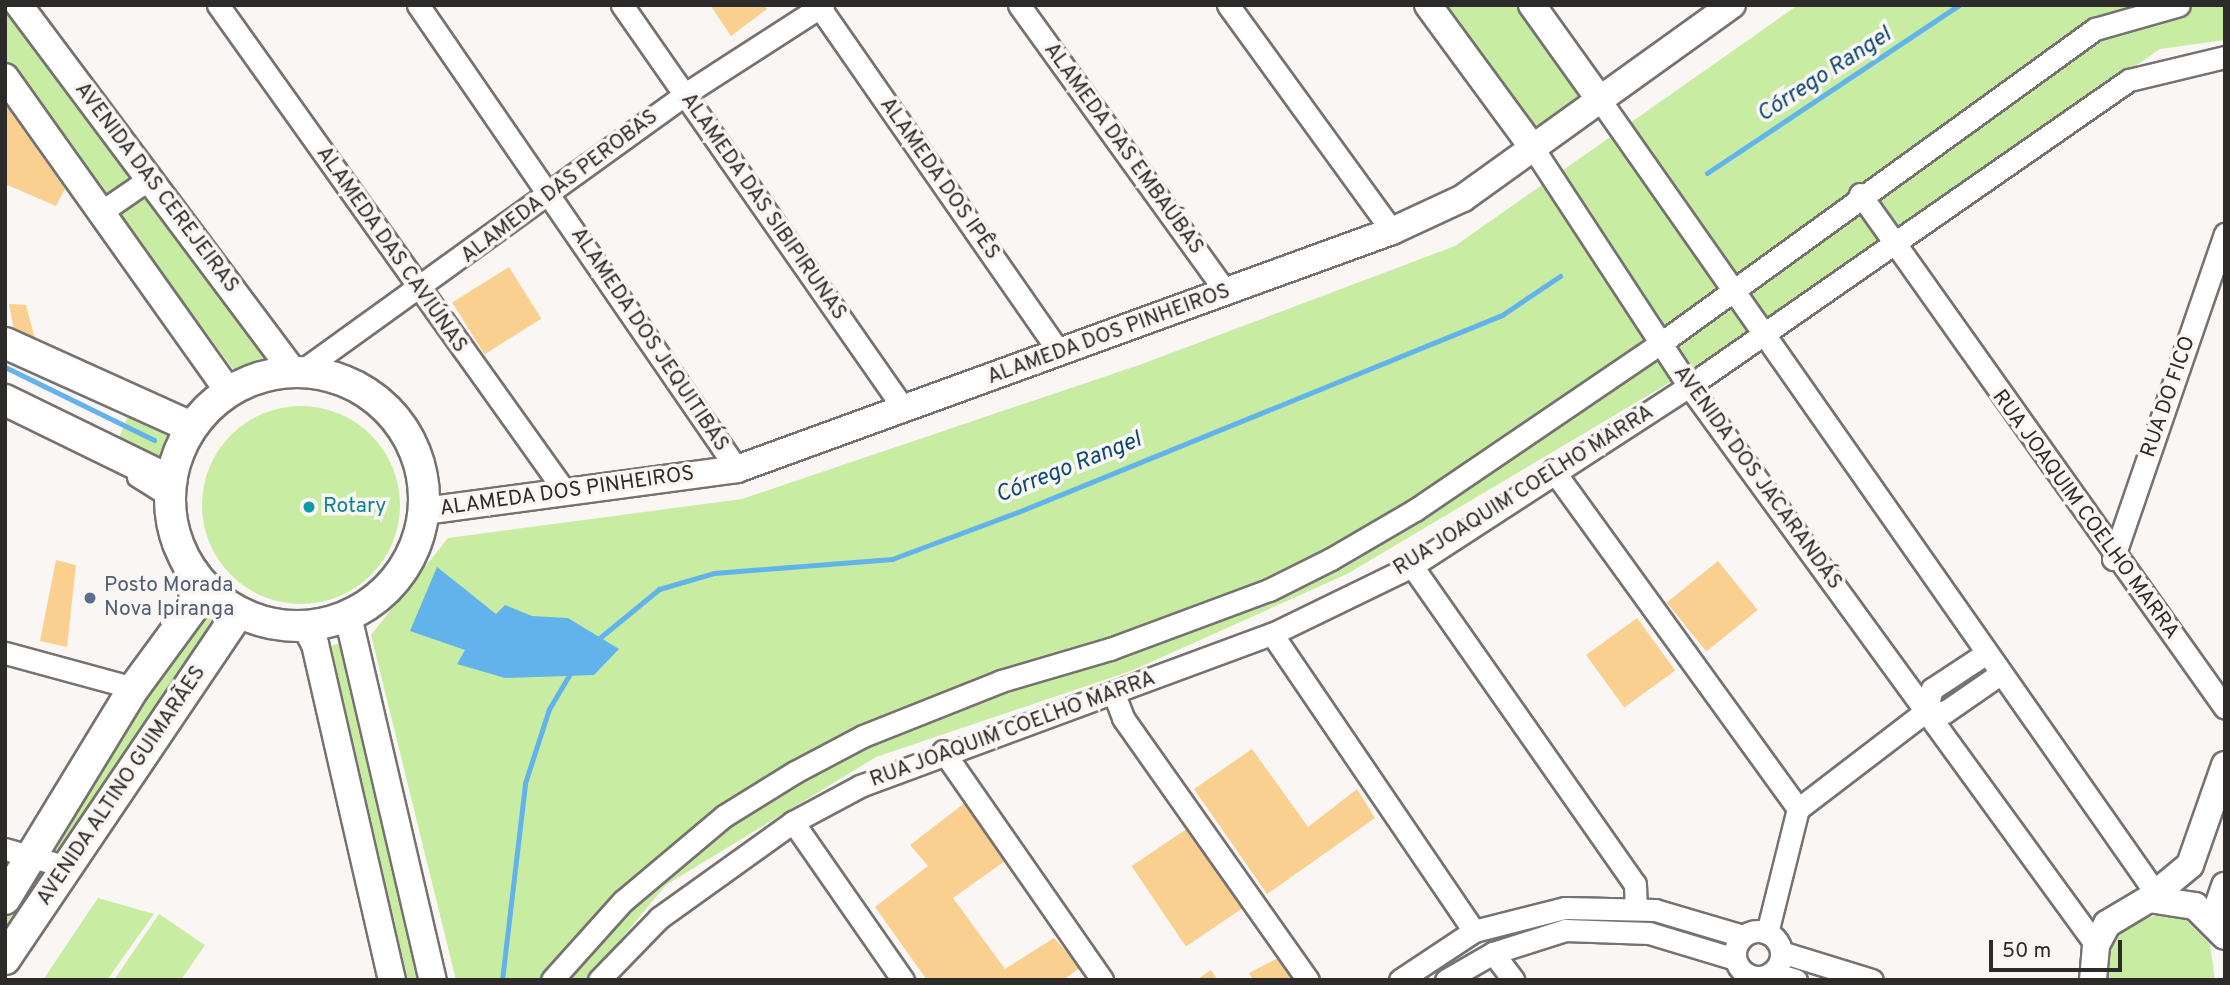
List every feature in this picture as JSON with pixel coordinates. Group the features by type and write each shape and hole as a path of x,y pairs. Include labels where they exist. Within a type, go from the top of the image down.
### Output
{"main road":[{"path":"5,342 191,427"},
{"path":"296,372 345,381 396,419 414,448 424,511 409,560 383,593 348,616 305,626 233,610 195,585 176,533 171,481 191,427 228,391 296,372"},
{"path":"5,400 171,481"},
{"name":"AVENIDA ALTINO GUIMARÃES","path":"5,959 40,859 134,688 195,585"},
{"name":"AVENIDA ALTINO GUIMARÃES","path":"5,899 40,859 233,610"}],"street":[{"name":"AVENIDA DAS CEREJEIRAS","path":"19,5 296,372"},
{"name":"ALAMEDA DAS CAVIÚNAS","path":"218,5 419,291 566,493"},
{"name":"ALAMEDA DOS JEQUITIBÁS","path":"418,5 737,469"},
{"name":"ALAMEDA DAS SIBIPIRUNAS","path":"622,5 904,409"},
{"name":"ALAMEDA DAS EMBAÚBAS","path":"1019,5 1227,293"},
{"path":"1228,5 1392,231"},
{"name":"AVENIDA DOS JACARANDÁS","path":"1428,5 1532,148 1689,387 2096,945"},
{"path":"1532,5 2153,897 2195,906 2225,936"},
{"name":"ALAMEDA DOS PINHEIROS","path":"424,511 737,469 1392,231 1463,198 1732,5"},
{"name":"RUA JOAQUIM COELHO MARRA","path":"552,980 598,928 724,816 795,772 863,736 1001,681 1111,649 1281,584 1415,510 1661,343 1860,194 2095,29 2179,5"},
{"name":"ALAMEDA DAS PEROBAS","path":"296,372 419,291 685,94 820,6"},
{"name":"ALAMEDA DOS IPÊS","path":"820,6 1059,352"},
{"path":"1860,194 1893,243 2129,80 2225,57"},
{"path":"5,77 228,391"},
{"path":"101,212 149,179"},
{"name":"RUA DO FICO","path":"2113,559 2225,234"},
{"name":"RUA JOAQUIM COELHO MARRA","path":"599,980 620,954 659,918 793,822 943,751 1114,694 1272,634 1412,566 1553,470 1689,387 1893,243 2113,559 2225,708"},
{"path":"5,415 168,498 171,544 195,585"},
{"path":"1553,470 1798,809"},
{"path":"1412,566 1634,884 1636,908"},
{"path":"348,616 433,980"},
{"path":"305,626 315,645 392,980"},
{"path":"1272,634 1474,931"},
{"path":"5,653 134,688"},
{"path":"1767,933 1798,809 1926,711 1932,689 1985,653"},
{"path":"1926,711 1945,712 2000,674"},
{"path":"1114,694 1123,718 1308,980"},
{"path":"943,751 1102,980"},
{"path":"2093,980 2096,945 2107,924 2153,897 2190,865 2225,765"},
{"path":"793,822 903,980"},
{"path":"5,939 40,859"},
{"path":"2225,887 2215,915 2225,936"},
{"path":"1400,980 1474,931 1565,908 1636,908 1743,936 1767,933"},
{"path":"598,928 613,933 620,954"},
{"path":"1446,980 1493,953 1565,930 1616,928 1735,959 1750,978 1773,973 1796,980"},
{"path":"1767,933 1781,952 1872,980"},
{"path":"1735,959 1743,936"},
{"path":"1773,973 1781,952"},
{"path":"1493,953 1513,980"}],"green space":[{"path":"5,5 8,5 268,357 236,373 5,61"},
{"path":"1439,5 1522,5 1585,94 1529,131"},
{"path":"1798,5 2225,5 2225,40 2160,49 1689,371 1347,574 1131,671 876,757 666,885 587,980 456,980 371,635 448,538 742,499 1142,364 1455,246"},
{"path":"132,405 179,426 162,471 117,443"},
{"path":"301,406 339,414 371,435 392,467 400,505 392,543 371,575 339,596 301,604 263,596 231,575 210,543 202,505 210,467 231,435 263,414"},
{"path":"207,594 230,608 5,959 5,914"},
{"path":"352,641 424,980 403,980 331,645"},
{"path":"98,898 154,914 107,980 43,980"},
{"path":"2168,913 2185,919 2210,944 2215,980 2107,980 2109,948 2119,932 2132,921"},
{"path":"159,914 205,945 181,980 114,980"}],"water":[{"path":"437,567 496,614 505,605 532,616 568,618 619,649 594,675 505,678 457,664 465,650 410,631"}],"building":[{"path":"710,5 764,5 767,9 731,36"},
{"path":"5,104 65,189 56,206 5,184"},
{"path":"509,267 541,319 485,354 452,303"},
{"path":"9,304 26,305 38,350 16,341"},
{"path":"56,560 76,565 67,647 40,641"},
{"path":"1718,561 1758,610 1706,651 1667,603"},
{"path":"1637,618 1675,671 1624,708 1586,655"},
{"path":"1252,749 1308,827 1357,789 1375,818 1267,894 1194,789"},
{"path":"966,802 1005,861 953,898 1005,969 1054,938 1081,967 1063,980 927,980 875,907 928,866 910,845"},
{"path":"1188,828 1242,908 1186,946 1132,866"},
{"path":"1282,956 1299,980 1253,980 1249,973"},
{"path":"1211,970 1218,980 1196,980"}],"waterway":[{"name":"Córrego Rangel","path":"1707,173 1959,5"},
{"name":"Córrego Rangel","path":"597,640 659,589 714,573 892,559 1018,512 1502,315 1560,276"},
{"path":"5,367 154,440"},
{"path":"502,980 525,783 549,709 571,672"}],"place":[{"name":"Rotary","path":"309,507"},
{"name":"Posto Morada Nova Ipiranga","path":"90,598"}]}
